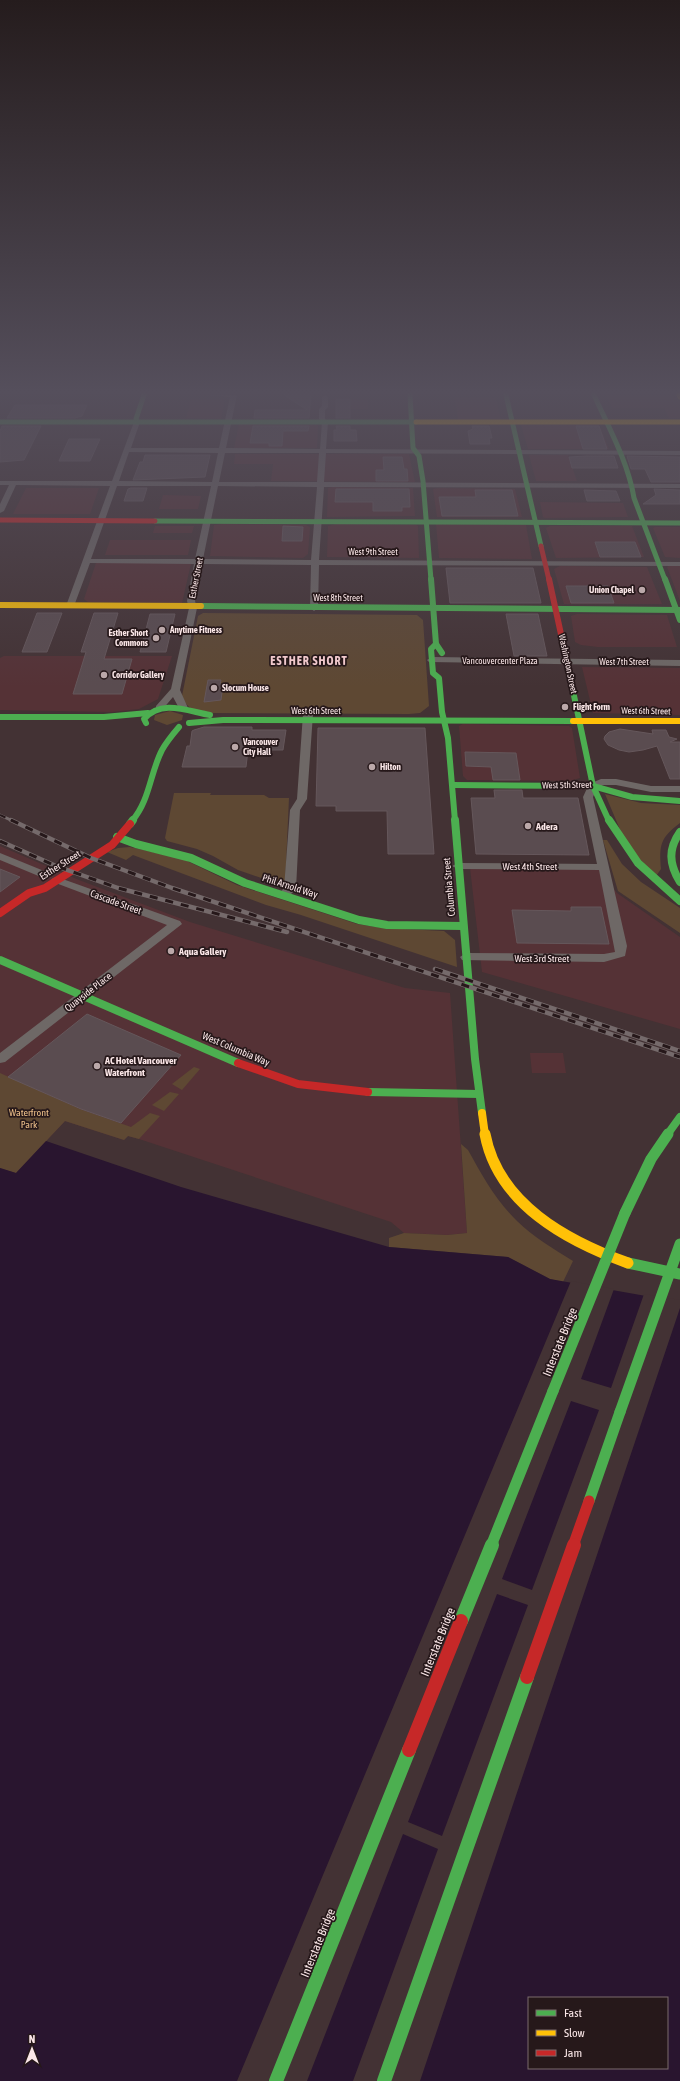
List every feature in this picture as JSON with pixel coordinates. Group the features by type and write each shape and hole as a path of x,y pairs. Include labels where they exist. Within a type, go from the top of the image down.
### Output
{"main road":[{"path":"424,492 436,644 441,649 442,660"},
{"name":"Washington Street","path":"529,492 580,720 593,786"},
{"path":"633,492 659,564 678,610 680,621"},
{"path":"0,520 680,523"},
{"name":"West 8th Street","path":"0,605 193,608 678,610"},
{"path":"432,660 431,649 436,644"},
{"name":"Columbia Street","path":"432,660 433,672 439,678 448,738 479,1094 489,1152 502,1178 527,1209 563,1234 606,1256 640,1267 680,1274"},
{"name":"Columbia Street","path":"439,678 444,672 442,660"},
{"name":"West 6th Street","path":"148,712 159,708 187,710 213,715 425,722 444,719 680,721"},
{"path":"187,710 193,718 189,723"},
{"path":"104,718 148,712"},
{"path":"146,723 145,717 148,712"},
{"path":"0,717 104,718 146,723 160,730 160,743 162,748"},
{"name":"West 6th Street","path":"160,730 179,727 189,723 212,720 308,717"},
{"name":"Esther Street","path":"29,893 32,884 112,845 117,837 133,823 144,807 154,768 162,748 168,743 172,733 179,727"},
{"name":"West 5th Street","path":"453,785 593,786"},
{"path":"593,786 632,797 680,801"},
{"path":"593,786 615,835 630,858 653,881 680,900"},
{"path":"680,832 672,842 669,859 672,870 680,882"},
{"name":"Phil Arnold Way","path":"117,837 136,844 191,858 232,878 371,922 403,926 464,926"},
{"name":"Esther Street","path":"102,840 117,837"},
{"name":"Esther Street","path":"0,913 29,893 45,888 52,875"},
{"name":"West Columbia Way","path":"0,960 250,1068 298,1084 358,1092 479,1094"},
{"name":"Interstate Bridge","path":"276,2081 625,1213 651,1159 680,1117"},
{"path":"384,2081 680,1244"}],"street":[{"path":"0,511 9,492"},
{"path":"70,606 112,492"},
{"name":"Esther Street","path":"159,708 167,702 175,690 193,608 191,601 214,492"},
{"path":"314,608 315,562 320,492"},
{"name":"West 9th Street","path":"87,561 680,564"},
{"name":"Vancouvercenter Plaza","path":"432,660 568,666"},
{"name":"West 7th Street","path":"568,666 680,663"},
{"path":"175,690 187,710"},
{"path":"284,895 290,889 295,810 302,799 308,717"},
{"name":"West 5th Street","path":"593,786 601,782 616,782 640,788 680,789"},
{"name":"Washington Street","path":"593,786 588,797 621,946 621,953 618,955"},
{"name":"Cascade Street","path":"0,856 176,924"},
{"name":"West 4th Street","path":"458,866 603,867"},
{"name":"Quayside Place","path":"0,1060 176,924"},
{"name":"West 3rd Street","path":"466,958 604,958 618,955"}],"shaded area":[{"path":"24,492 98,492 90,514 13,514"},
{"path":"328,492 413,492 415,516 327,517"},
{"path":"433,492 516,492 522,517 437,517"},
{"path":"163,495 201,496 198,509 159,509"},
{"path":"540,502 623,503 628,517 545,518 543,517"},
{"path":"337,524 416,525 418,526 419,558 327,557 328,526"},
{"path":"436,524 526,525 532,559 439,558"},
{"path":"214,525 306,525 310,527 308,554 303,558 210,556"},
{"path":"155,526 194,526 192,533 153,533"},
{"path":"550,526 632,526 644,557 556,558 546,528"},
{"path":"680,527 680,558 665,557 653,528"},
{"path":"110,540 191,540 188,555 105,555"},
{"path":"187,562 191,564 182,603 88,602 84,599 96,563"},
{"path":"560,566 647,567 662,604 564,604 554,569"},
{"path":"680,566 680,601 667,567"},
{"path":"577,614 667,615 677,647 598,647 581,645 575,642 571,616"},
{"path":"4,656 172,656 158,699 139,709 112,712 0,710 0,658"},
{"path":"582,667 680,668 680,715 593,713"},
{"path":"463,724 569,726 572,728 580,778 570,781 467,780 463,776 459,726"},
{"path":"0,846 79,880 190,922 405,988 450,993 467,1233 447,1235 404,1233 391,1222 139,1139 128,1136 124,1140 65,1121 16,1173 0,1168"},
{"path":"470,868 609,869 613,888 617,893 680,937 680,1029 482,972"},
{"path":"530,1053 563,1053 566,1073 532,1073"},
{"path":"46,1141 181,1187 389,1247 508,1257 550,1279 680,1302 680,2081 0,2081 0,1168 16,1173"}],"green space":[{"path":"203,613 417,615 423,620 429,706 420,713 409,714 209,713 192,709 187,705 182,696 198,616"},
{"path":"170,711 183,715 182,720 167,725 154,720 155,715"},
{"path":"174,793 264,795 269,798 289,798 285,886 238,870 197,849 167,841 165,838"},
{"path":"605,794 641,803 680,805 680,823 668,833 662,843 660,854 661,869 656,876 627,846"},
{"path":"603,840 607,840 622,864 641,882 680,908 680,933 618,891"},
{"path":"130,847 183,859 237,885 357,924 382,928 444,931 455,940 457,967 301,915 266,905 133,855 126,860 107,852 118,848"},
{"path":"194,1067 200,1069 182,1090 172,1084"},
{"name":"Waterfront Park","path":"0,1073 80,1109 131,1127 150,1113 160,1116 139,1139 128,1136 124,1140 65,1121 16,1173 0,1168"},
{"path":"170,1092 179,1094 164,1111 152,1105"},
{"path":"461,1144 468,1150 490,1187 509,1213 537,1238 573,1261 563,1282 550,1279 508,1257 389,1247 389,1238 404,1233 447,1235 467,1233"}],"pier":[{"path":"571,1281 614,1289 581,1379 611,1388 644,1294 680,1300 680,1308 420,2081 353,2081 438,1849 403,1834 307,2081 237,2081","holes":["571,1401 599,1410 532,1590 502,1579","497,1594 528,1605 442,1836 408,1822"]}],"building":[{"path":"127,492 146,492 143,501 124,501"},
{"path":"336,492 409,492 410,507 402,507 402,511 373,511 373,502 335,502"},
{"path":"475,492 512,492 518,516 442,516 439,497 476,497"},
{"path":"585,492 616,492 620,501 587,501"},
{"path":"655,492 680,492 680,504 643,504 656,495"},
{"path":"283,526 303,527 302,541 282,541"},
{"path":"595,542 635,542 641,557 600,557"},
{"path":"446,568 533,568 541,603 450,603"},
{"path":"566,586 608,586 614,603 571,603"},
{"path":"37,613 62,613 47,652 22,652"},
{"path":"94,613 118,613 104,659 132,659 122,694 73,694 86,652 81,652"},
{"path":"150,614 175,614 166,652 140,652"},
{"path":"506,614 538,614 547,656 514,656"},
{"name":"Slocum House","path":"208,680 221,680 220,685 223,685 221,700 204,702"},
{"name":"Vancouver City Hall","path":"204,727 252,727 252,730 286,730 283,750 248,750 246,767 182,767 187,746 190,746 192,731"},
{"name":"Hilton","path":"318,728 425,728 434,854 388,854 387,811 336,811 336,806 316,806"},
{"path":"620,729 653,734 652,730 666,730 669,737 677,739 670,742 680,742 680,779 670,779 657,746 629,752 619,750 608,745 604,739 605,736 609,732"},
{"path":"465,752 516,753 520,780 493,780 491,767 466,766"},
{"name":"Adera","path":"494,790 522,790 523,798 578,798 589,855 476,854 471,798 495,798"},
{"path":"0,869 20,877 0,892"},
{"path":"571,907 601,907 609,944 517,943 512,910 571,911"},
{"name":"AC Hotel Vancouver Waterfront","path":"87,1014 181,1055 121,1123 81,1109 8,1077"}],"railway":[{"path":"0,815 13,821"},
{"path":"11,820 91,858 172,888 680,1057"},
{"path":"0,841 56,866 118,888 287,932"},
{"path":"435,969 680,1051"}],"traffic: fast":[{"path":"424,492 436,644 442,653"},
{"path":"529,492 541,546"},
{"path":"633,492 680,620"},
{"path":"155,521 680,523"},
{"path":"201,606 680,610"},
{"path":"436,644 431,649 433,673 439,678 442,712 448,738 475,1059 482,1113"},
{"path":"453,785 593,786 564,648"},
{"path":"146,723 144,719 150,712 157,708 166,707 184,709 210,715"},
{"path":"0,717 104,717 148,713"},
{"path":"189,723 223,720 573,721"},
{"path":"130,824 139,813 145,801 162,750 169,738 179,727"},
{"path":"593,786 609,821 627,850 650,876 680,901"},
{"path":"593,786 632,797 680,801"},
{"path":"680,832 672,845 670,857 673,869 680,882"},
{"path":"117,837 136,844 191,858 245,883 359,920 387,925 463,926"},
{"path":"0,960 238,1063"},
{"path":"368,1092 479,1094"},
{"path":"625,1213 651,1159 680,1117"},
{"path":"553,1391 625,1213"},
{"path":"620,1412 680,1244"},
{"path":"628,1263 680,1274"},
{"path":"461,1621 553,1391"},
{"path":"589,1501 620,1412"},
{"path":"384,2081 527,1677"},
{"path":"276,2081 409,1750"}],"traffic: slow":[{"path":"0,605 201,606"},
{"path":"573,721 680,721"},
{"path":"482,1113 484,1133 489,1152 499,1173 527,1208 565,1235 586,1246 628,1263"}],"traffic: jam":[{"path":"0,520 155,521"},
{"path":"541,546 564,648"},
{"path":"0,913 29,893 45,888 112,845 117,837 130,824"},
{"path":"238,1063 298,1084 368,1092"},
{"path":"527,1677 589,1501"},
{"path":"409,1750 461,1621"}],"place":[{"name":"Union Chapel","path":"642,590"},
{"name":"Anytime Fitness","path":"162,630"},
{"name":"Esther Short Commons","path":"156,638"},
{"name":"Corridor Gallery","path":"104,675"},
{"name":"Slocum House","path":"214,688"},
{"name":"Flight Form","path":"565,707"},
{"name":"Vancouver City Hall","path":"235,747"},
{"name":"Hilton","path":"372,767"},
{"name":"Adera","path":"528,826"},
{"name":"Aqua Gallery","path":"171,951"},
{"name":"AC Hotel Vancouver Waterfront","path":"97,1066"}],"district":[{"name":"ESTHER SHORT","path":"309,661"}]}
